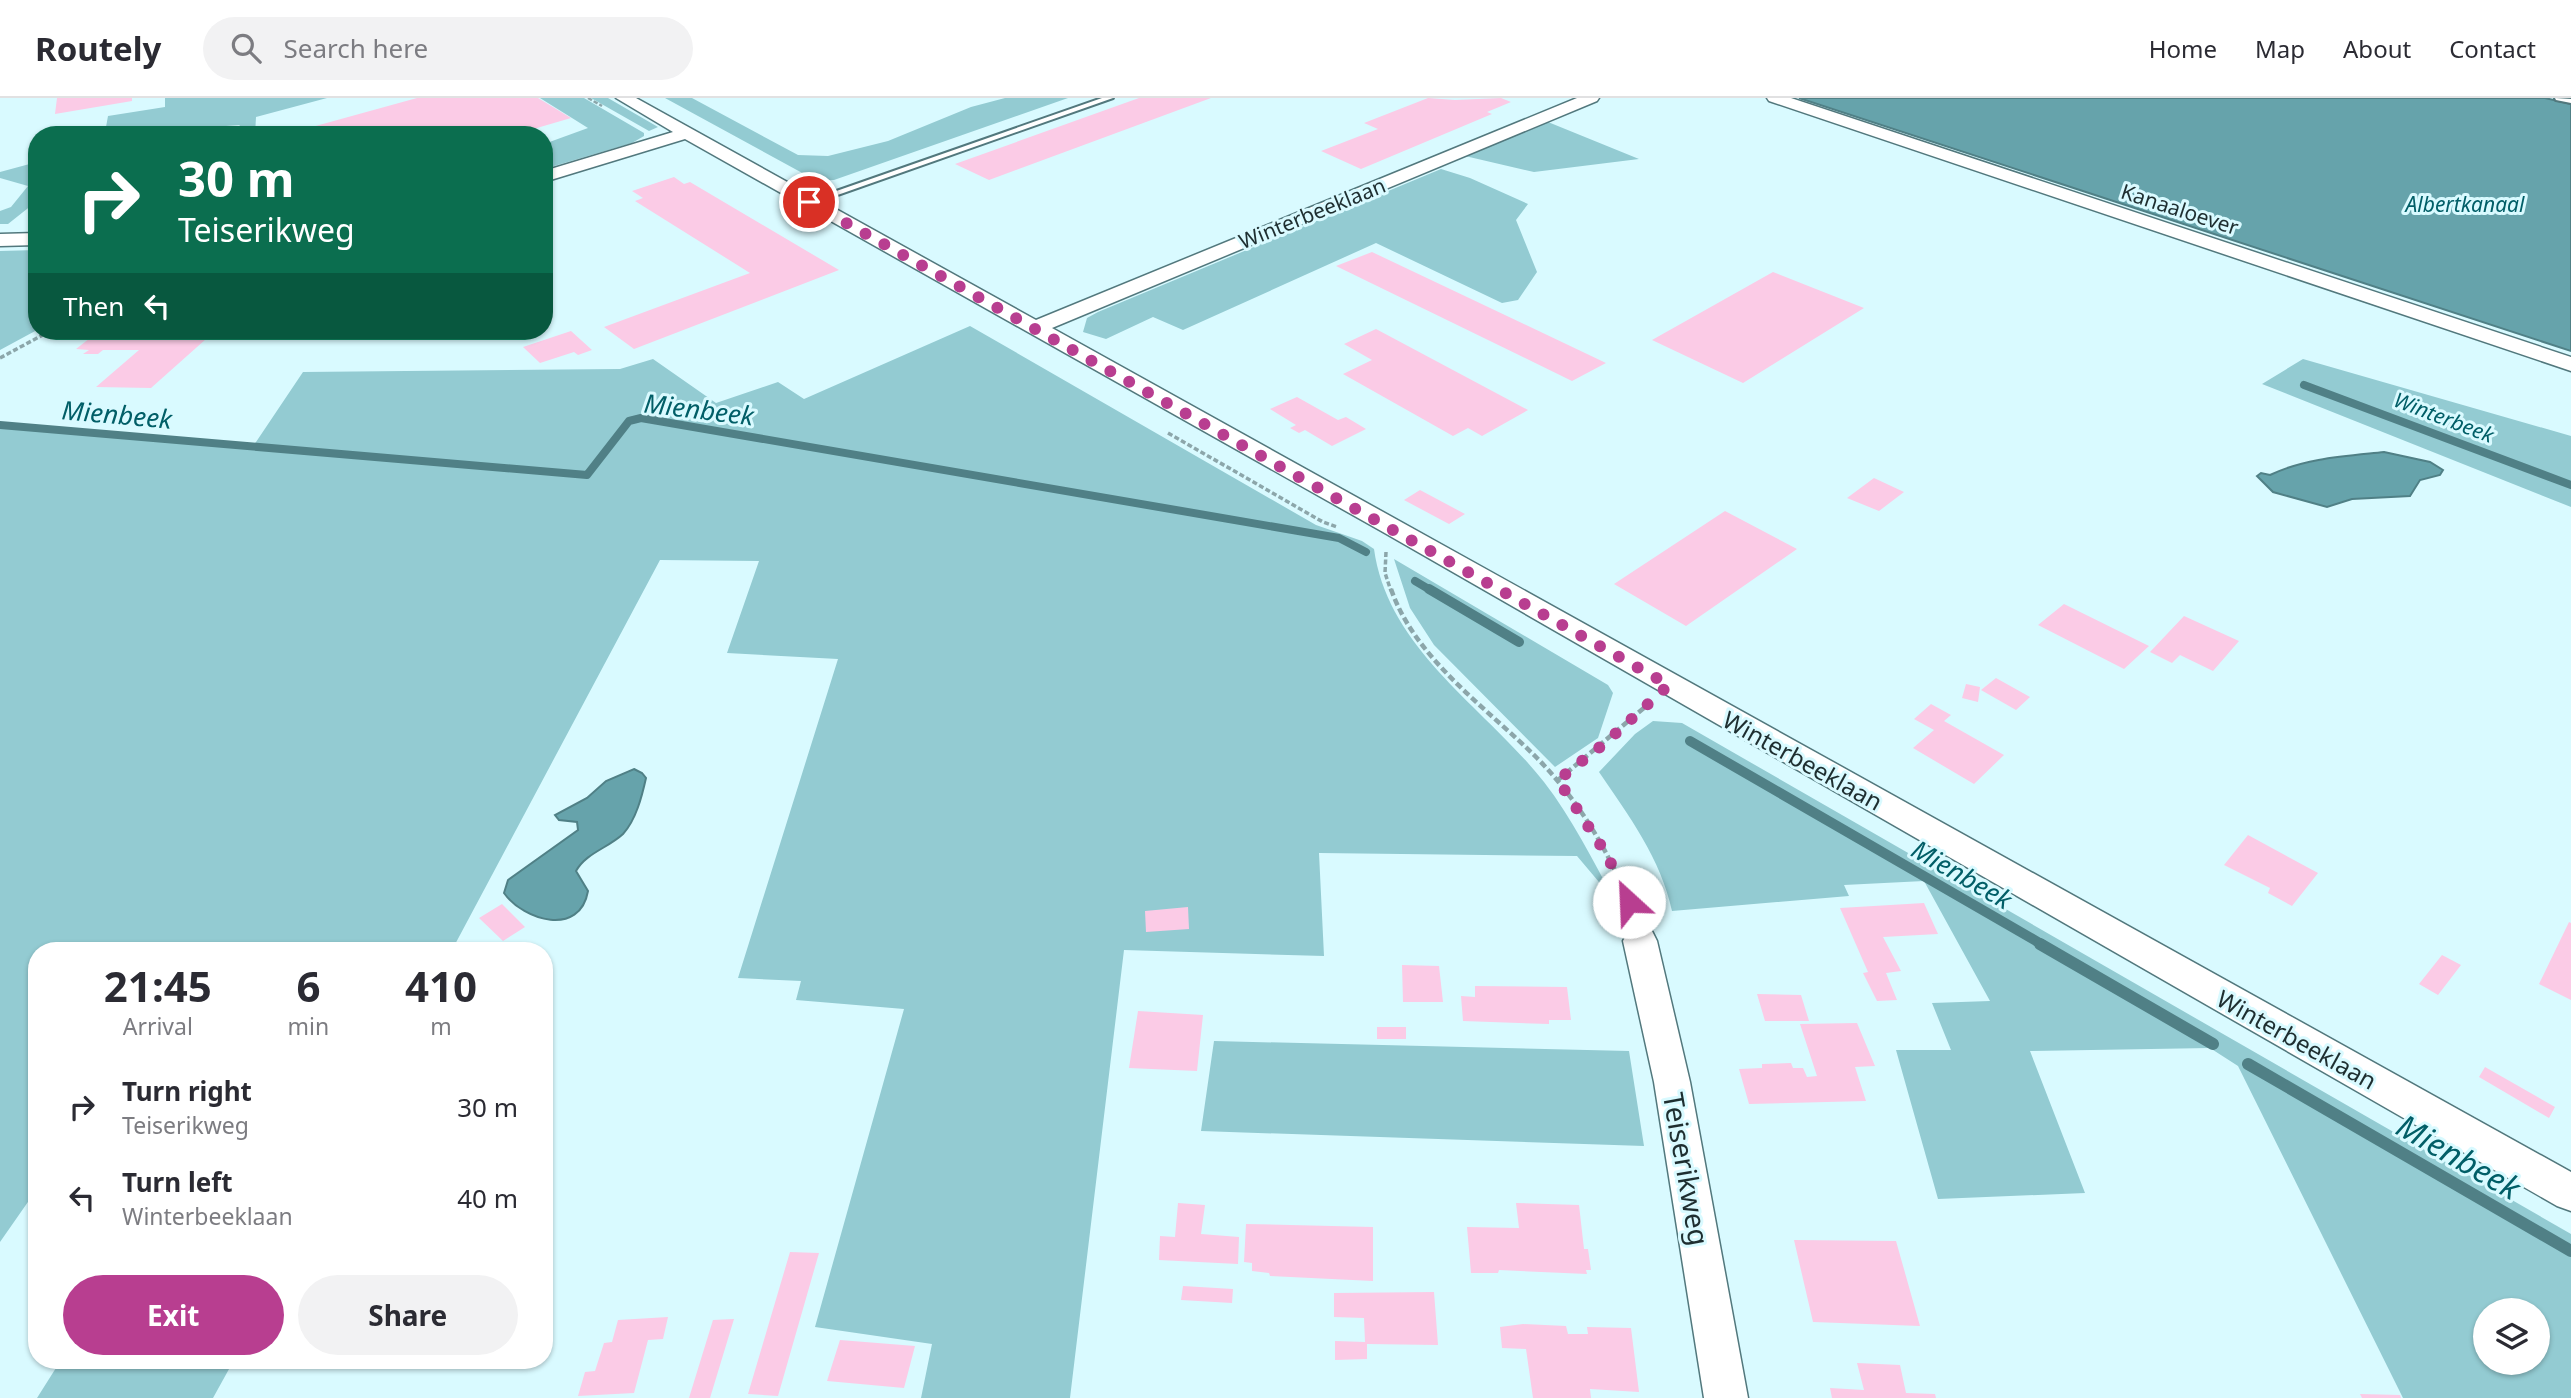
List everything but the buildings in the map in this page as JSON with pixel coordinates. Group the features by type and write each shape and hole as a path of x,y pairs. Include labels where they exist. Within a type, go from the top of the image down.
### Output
{"street":[{"name":"Winterbeeklaan","path":"624,98 2571,1194"},
{"name":"Winterbeeklaan","path":"1034,328 1591,98"},
{"name":"Kanaaloever","path":"1776,98 2571,364"},
{"path":"553,174 687,133"},
{"path":"0,240 28,239"},
{"name":"Teiserikweg","path":"1640,942 1672,1082 1726,1398"}],"lane":[{"path":"809,202 1109,98"},
{"path":"2559,98 2571,101"}],"path":[{"path":"0,358 33,340"},
{"path":"1386,550 1385,572 1398,606 1429,654 1558,780 1607,855 1629,902"},
{"path":"1558,780 1605,743 1669,685"}],"shaded area":[{"path":"165,98 327,98 256,117 256,126 106,126 108,116 165,107"},
{"path":"540,98 584,98 644,133 644,136 632,143 553,166 553,141 588,128"},
{"path":"591,98 608,98 658,127 649,131"},
{"path":"665,98 692,98 798,155 828,156 888,141 971,107 1005,98 1068,98 834,180 817,181"},
{"path":"1548,122 1639,159 1534,172 1465,156"},
{"path":"28,164 28,186 0,178 0,172"},
{"path":"1441,169 1470,178 1528,204 1516,220 1537,272 1518,300 1502,303 1376,243 1183,330 1153,317 1106,339 1083,332 1087,318 1098,312"},
{"path":"28,186 28,208 8,224 0,224 0,211 11,207"},
{"path":"28,250 28,335 0,350 0,251"},
{"path":"970,326 1316,525 1362,541 1374,549 1383,585 1398,617 1418,647 1544,782 1573,825 1615,901 1577,856 1319,853 1324,956 1124,950 1070,1398 921,1398 932,1344 815,1327 904,1009 796,1000 801,981 738,978 838,659 727,653 759,561 660,560 456,942 28,942 28,1202 0,1242 0,427 252,448 303,372 620,369 653,359 716,403 778,382 804,399"},
{"path":"2303,359 2571,436 2571,507 2262,384"},
{"path":"1394,559 1608,685 1613,693 1598,738 1555,767 1434,645 1410,608"},
{"path":"1653,721 1682,723 2571,1234 2571,1398 2403,1398 2238,1066 2210,1048 2030,1051 2085,1193 1938,1199 1896,1050 1951,1050 1932,1003 1990,1001 1924,881 1844,885 1849,896 1672,911 1652,856 1599,772 1635,734"},
{"path":"1214,1041 1629,1051 1644,1146 1201,1131"},
{"path":"55,1369 229,1369 213,1398 37,1398"}],"water":[{"name":"Albertkanaal","path":"1799,98 2545,98 2571,104 2571,351"},
{"path":"2384,452 2430,462 2443,470 2440,475 2420,480 2410,496 2352,499 2327,507 2273,492 2257,476 2261,473 2270,475 2311,461"},
{"path":"634,769 646,778 635,815 623,834 591,855 576,871 588,891 583,905 574,915 550,920 537,917 513,903 504,893 508,880 578,830 577,822 559,820 555,815 587,798 606,781"}],"waterway":[{"name":"Winterbeek","path":"2304,385 2571,485"},
{"name":"Mienbeek","path":"0,425 587,475 629,421 641,418 1339,538 1366,552"},
{"name":"Mienbeek","path":"1415,581 1432,591"},
{"name":"Mienbeek","path":"1429,589 1519,642"},
{"name":"Mienbeek","path":"1690,741 2043,945"},
{"name":"Mienbeek","path":"2040,944 2213,1044"},
{"name":"Mienbeek","path":"2248,1064 2571,1251"}],"route":[{"path":"809,202 1392,527 1669,685 1605,743 1558,780 1607,855 1629,902"}]}
